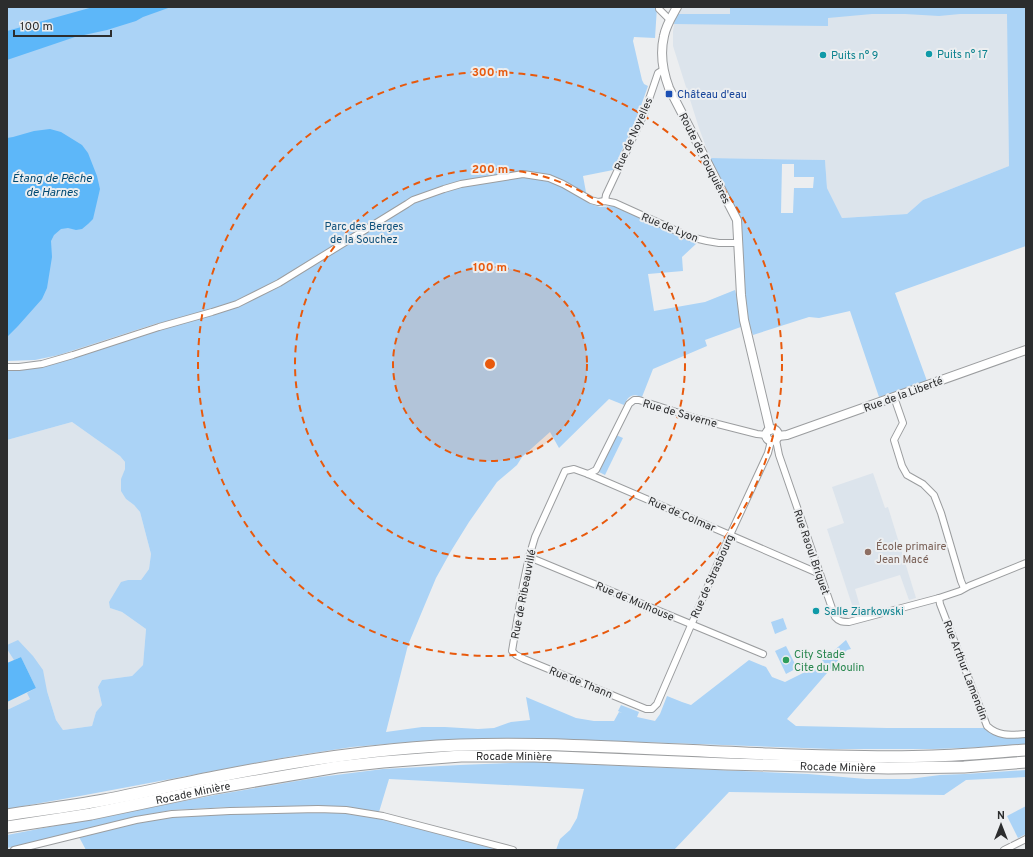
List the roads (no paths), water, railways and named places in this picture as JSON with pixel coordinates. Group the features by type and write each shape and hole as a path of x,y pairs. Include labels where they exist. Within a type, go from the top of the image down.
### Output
{"highway":[{"name":"Rocade Minière","path":"7,815 86,803 298,762 381,751 460,745 544,745 884,757 935,756 1026,750"},
{"name":"Rocade Minière","path":"7,827 91,814 223,787 337,767 461,756 535,756 888,768 964,767 1026,762"}],"street":[{"path":"658,7 670,20"},
{"name":"Route de Fouquières","path":"677,7 664,35 662,48 665,78 737,220 741,296 744,320 772,438"},
{"name":"Rue de Noyelles","path":"605,201 606,195 644,114 658,73 664,70"},
{"name":"Rue de Lyon","path":"7,367 42,364 237,304 279,284 413,200 461,184 514,175 535,175 549,178 591,200 615,203 690,237 719,243 738,243"},
{"name":"Rue de la Liberté","path":"772,438 787,435 1026,350"},
{"path":"894,397 903,423 894,440 902,466 907,475 923,484 934,495 964,588"},
{"name":"Rue de Saverne","path":"588,474 596,470 629,404 634,400 639,400 698,419 772,438"},
{"path":"772,438 778,453"},
{"name":"Rue Raoul Briquet","path":"772,438 834,617 841,622 849,622 939,598 1026,563"},
{"name":"Rue de Strasbourg","path":"652,709 656,704 691,625 772,438"},
{"name":"Rue de Colmar","path":"565,471 574,469 588,474 820,574"},
{"name":"Rue de Ribeauvillé","path":"512,651 529,557 538,532 565,471"},
{"name":"Rue de Mulhouse","path":"529,557 763,654"},
{"name":"Rue Arthur Lamendin","path":"939,598 987,726 997,733 1026,734"},
{"name":"Rue de Thann","path":"512,651 516,655 646,709 652,709"},
{"path":"14,850 136,820 172,814 318,809 346,810 397,819 513,850"},
{"path":"1004,850 1026,839"}],"water":[{"path":"93,7 171,7 136,21 107,30 75,37 7,60 7,31"},
{"name":"Étang de Pêche de Harnes","path":"50,129 61,132 82,145 88,153 97,176 100,189 93,219 88,224 82,229 61,229 54,235 51,241 52,257 47,288 42,299 7,337 7,138 34,131"},
{"path":"21,657 36,688 7,702 7,663"}],"place":[{"name":"Puits n° 17","path":"929,54"},
{"name":"Puits n° 9","path":"823,55"},
{"name":"Château d'eau","path":"669,94"},
{"name":"École primaire Jean Macé","path":"868,552"},
{"name":"Salle Ziarkowski","path":"816,611"},
{"name":"City Stade Cite du Moulin","path":"786,660"}],"park label":[{"name":"Parc des Berges de la Souchez","path":"364,232"}]}
